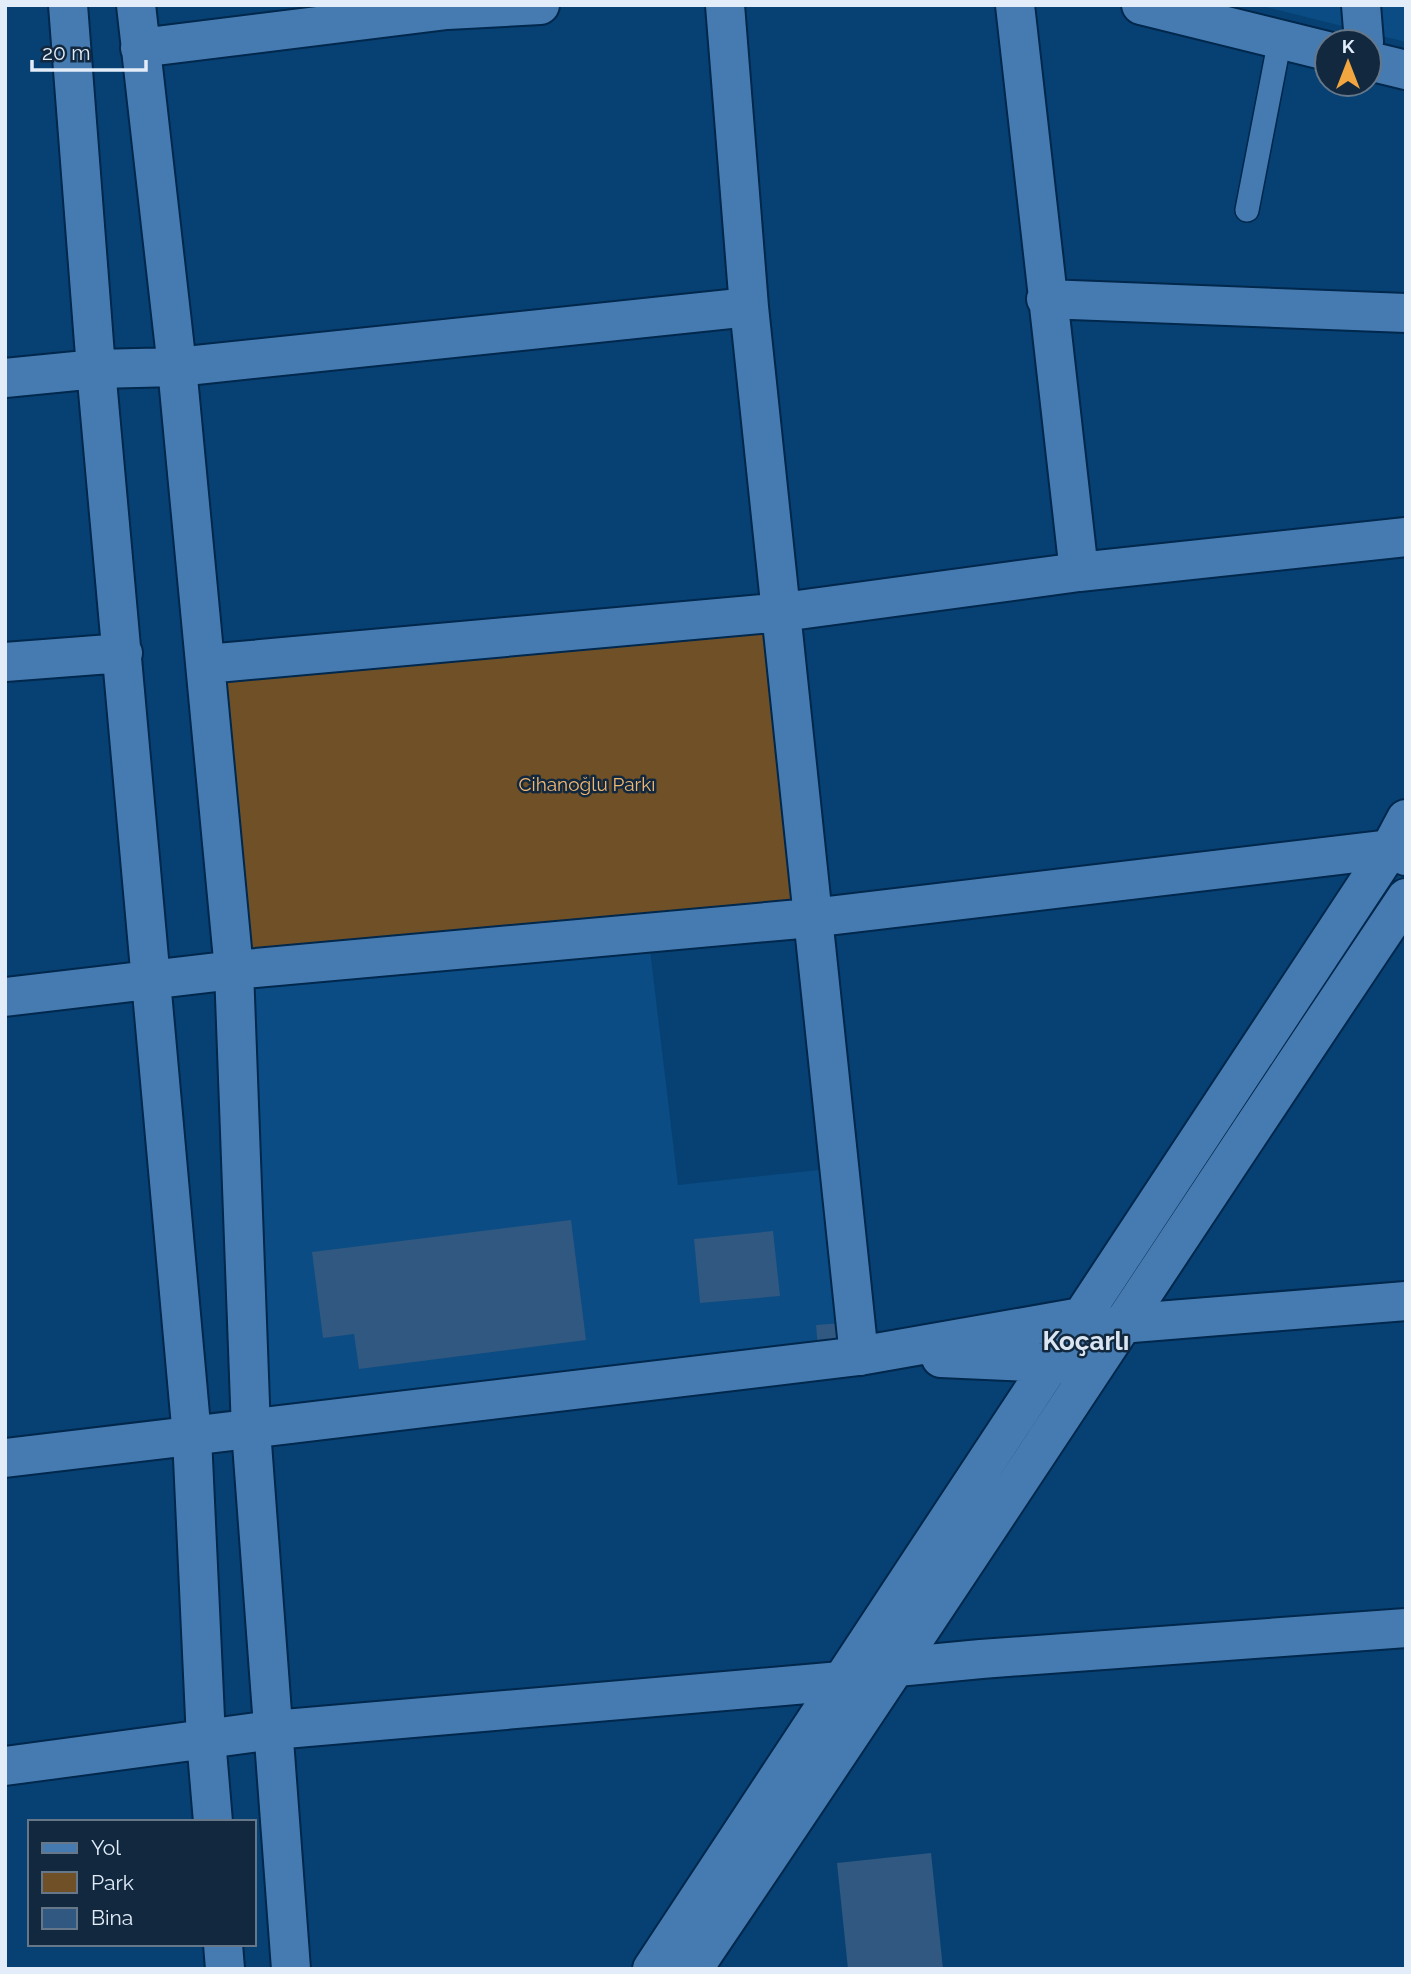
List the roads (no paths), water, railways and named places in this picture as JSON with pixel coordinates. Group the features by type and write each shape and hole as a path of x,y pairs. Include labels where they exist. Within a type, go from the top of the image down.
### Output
{"street":[{"path":"68,5 96,369 192,1437 206,1739 213,1820"},
{"path":"136,5 177,367 234,970 251,1430 291,1969"},
{"path":"140,48 446,7 540,5"},
{"path":"725,5 749,307 783,611 811,918 859,1356"},
{"path":"1015,5 1046,299 1079,572"},
{"path":"1361,5 1363,28"},
{"path":"1146,6 1313,47"},
{"path":"1383,64 1406,70"},
{"path":"1046,299 1406,313"},
{"path":"5,378 96,369 177,367 749,307"},
{"path":"206,664 783,611 1079,572 1406,537"},
{"path":"5,662 122,653"},
{"path":"5,997 234,970 811,918 1401,842"},
{"path":"652,1969 1050,1362 1401,842"},
{"path":"693,1969 897,1667 1120,1324 1406,898"},
{"path":"5,1458 859,1356 1081,1317 1120,1324 1406,1301"},
{"path":"859,1356 1050,1362 1093,1367"},
{"path":"5,1766 273,1730 841,1681 897,1667 1406,1628"},
{"path":"223,1946 225,1969"}],"lane":[{"path":"1247,210 1280,39"}],"district":[{"name":"Koçarlı","path":"1086,1341"}],"park label":[{"name":"Cihanoğlu Parkı","path":"587,784"}]}
